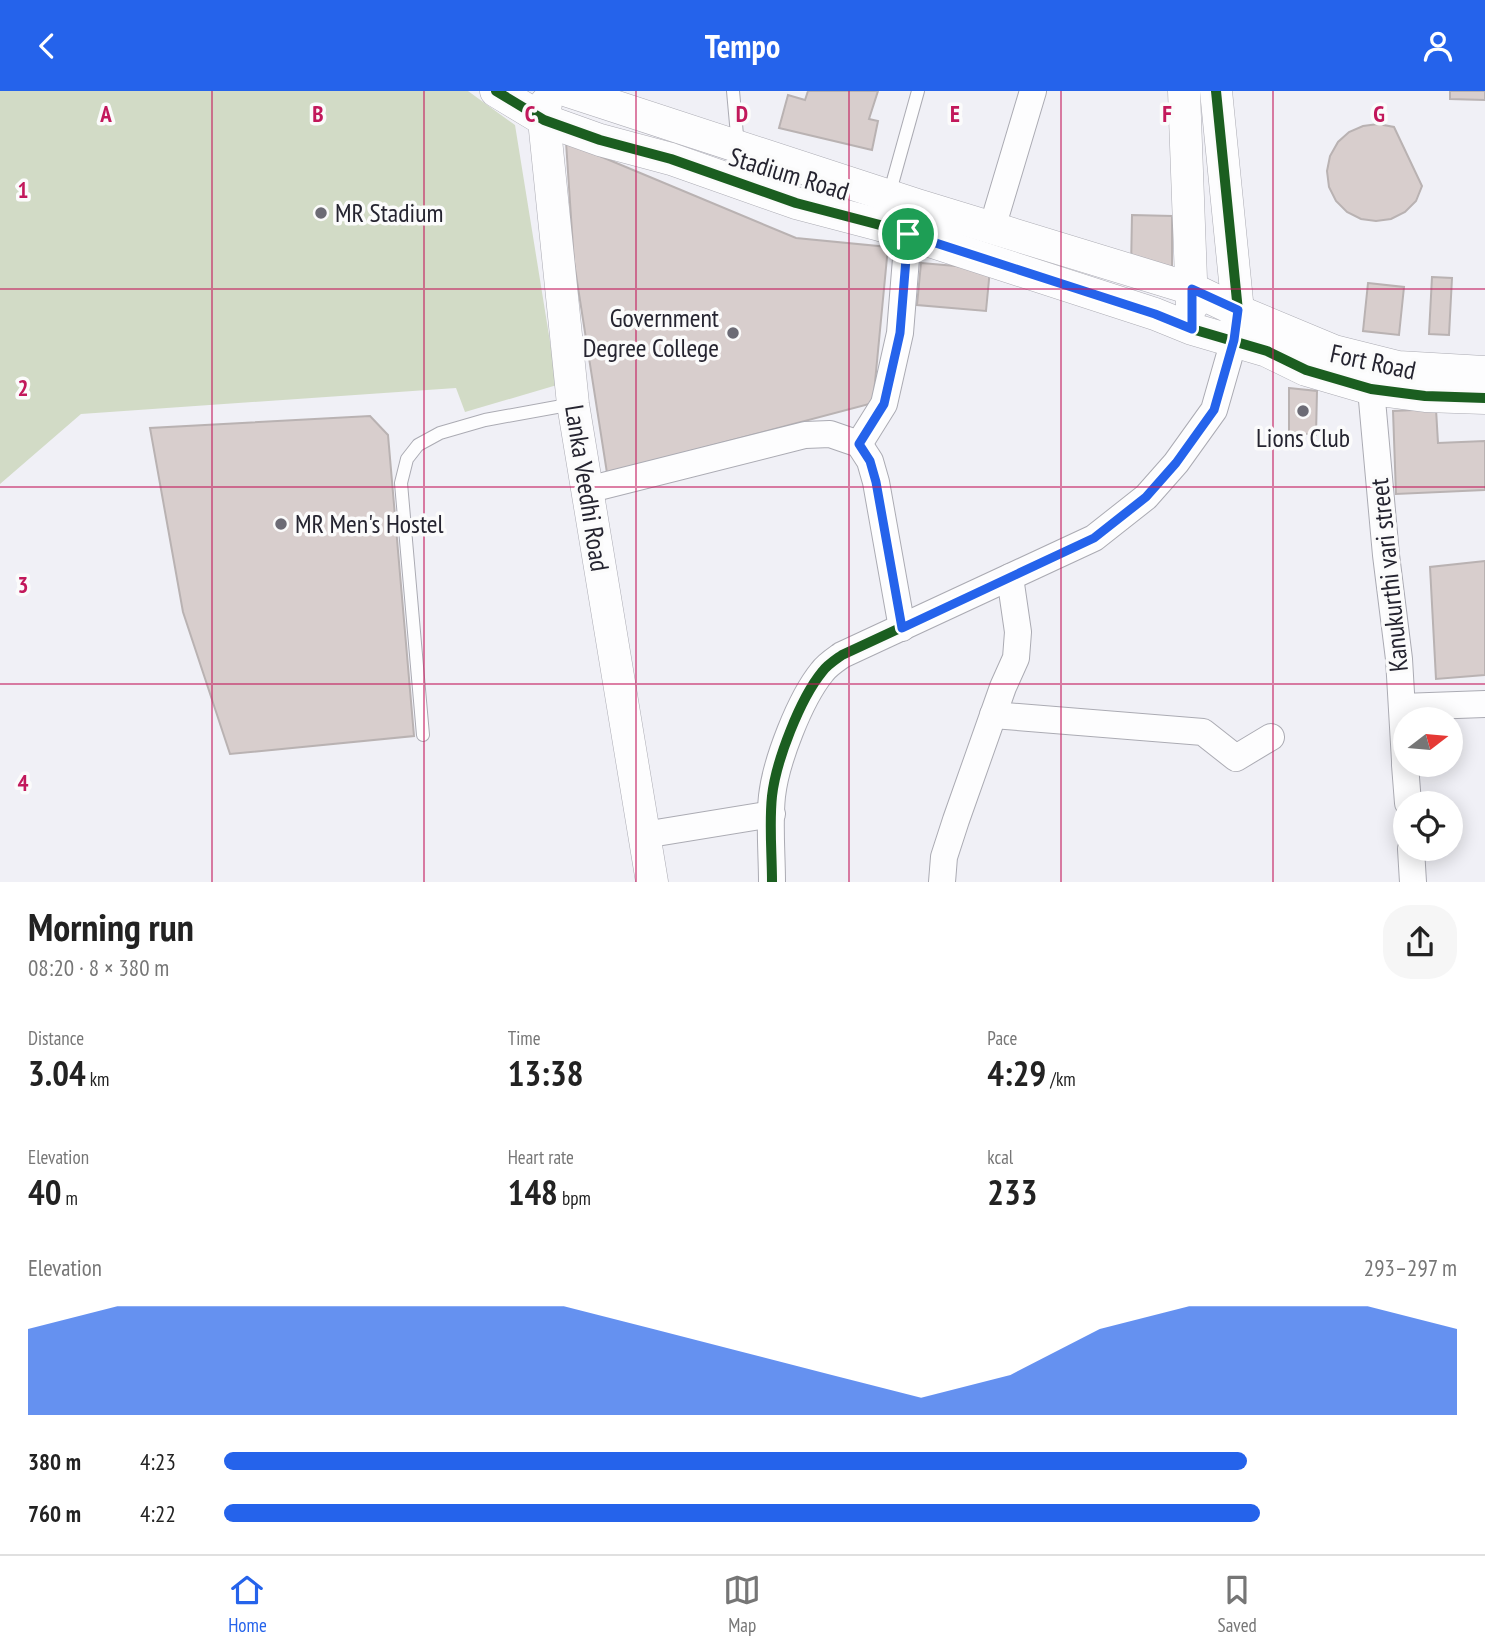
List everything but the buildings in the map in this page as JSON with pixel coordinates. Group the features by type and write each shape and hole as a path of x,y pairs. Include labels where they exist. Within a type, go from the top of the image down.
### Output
{"street":[{"name":"Stadium Road","path":"496,91 546,106 600,140 671,159 796,203 908,234 1142,310 1192,329 1243,333"},
{"name":"Stadium Road","path":"568,91 992,228 1192,289 1243,333"},
{"path":"992,228 1033,91"},
{"path":"1184,91 1192,329"},
{"path":"772,882 772,795 781,757 807,694 823,670 842,655 1094,538 1146,497 1176,463 1214,410 1243,333 1216,91"},
{"name":"Lanka Veedhi Road","path":"546,106 573,404 652,882"},
{"path":"859,444 884,404 900,333 908,234"},
{"name":"Fort Road","path":"1243,333 1398,367 1485,372"},
{"name":"Fort Road","path":"1243,333 1267,351 1306,370 1371,389 1485,398"},
{"name":"Kanukurthi vari street","path":"1371,389 1402,707"},
{"path":"587,490 804,435 830,434 859,444 870,461 876,482 902,628"},
{"path":"942,882 944,857 993,715 1016,658 1018,632 1010,577"},
{"path":"1402,707 1485,703"},
{"path":"993,715 1203,733 1236,758 1271,737"},
{"path":"644,835 772,814"},
{"path":"1412,861 1413,882"}],"lane":[{"path":"733,91 738,146"},
{"path":"889,195 918,91"},
{"path":"424,735 401,484 407,459 418,445 440,433 485,420 573,404"}],"green space":[{"path":"0,91 468,91 515,125 557,385 465,412 456,388 81,414 0,484"}],"cycle path":[{"path":"496,91 544,120 600,140 671,159 796,203 880,225 1155,314 1192,329 1267,351 1306,370 1371,389 1425,396 1485,398"},
{"path":"772,882 771,817 774,782 805,698 824,669 842,655 1094,538 1146,497 1176,463 1214,410 1234,340 1238,311 1216,91"}],"place":[{"name":"MR Stadium","path":"321,213"},
{"name":"Government Degree College","path":"733,333"},
{"name":"Lions Club","path":"1303,411"},
{"name":"MR Men's Hostel","path":"281,524"}],"route":[{"path":"908,234 1155,314 1192,329 1192,289 1238,310 1234,340 1214,410 1176,463 1146,497 1094,538 902,628 876,482 870,461 859,444 884,404 900,333 908,234"}]}
